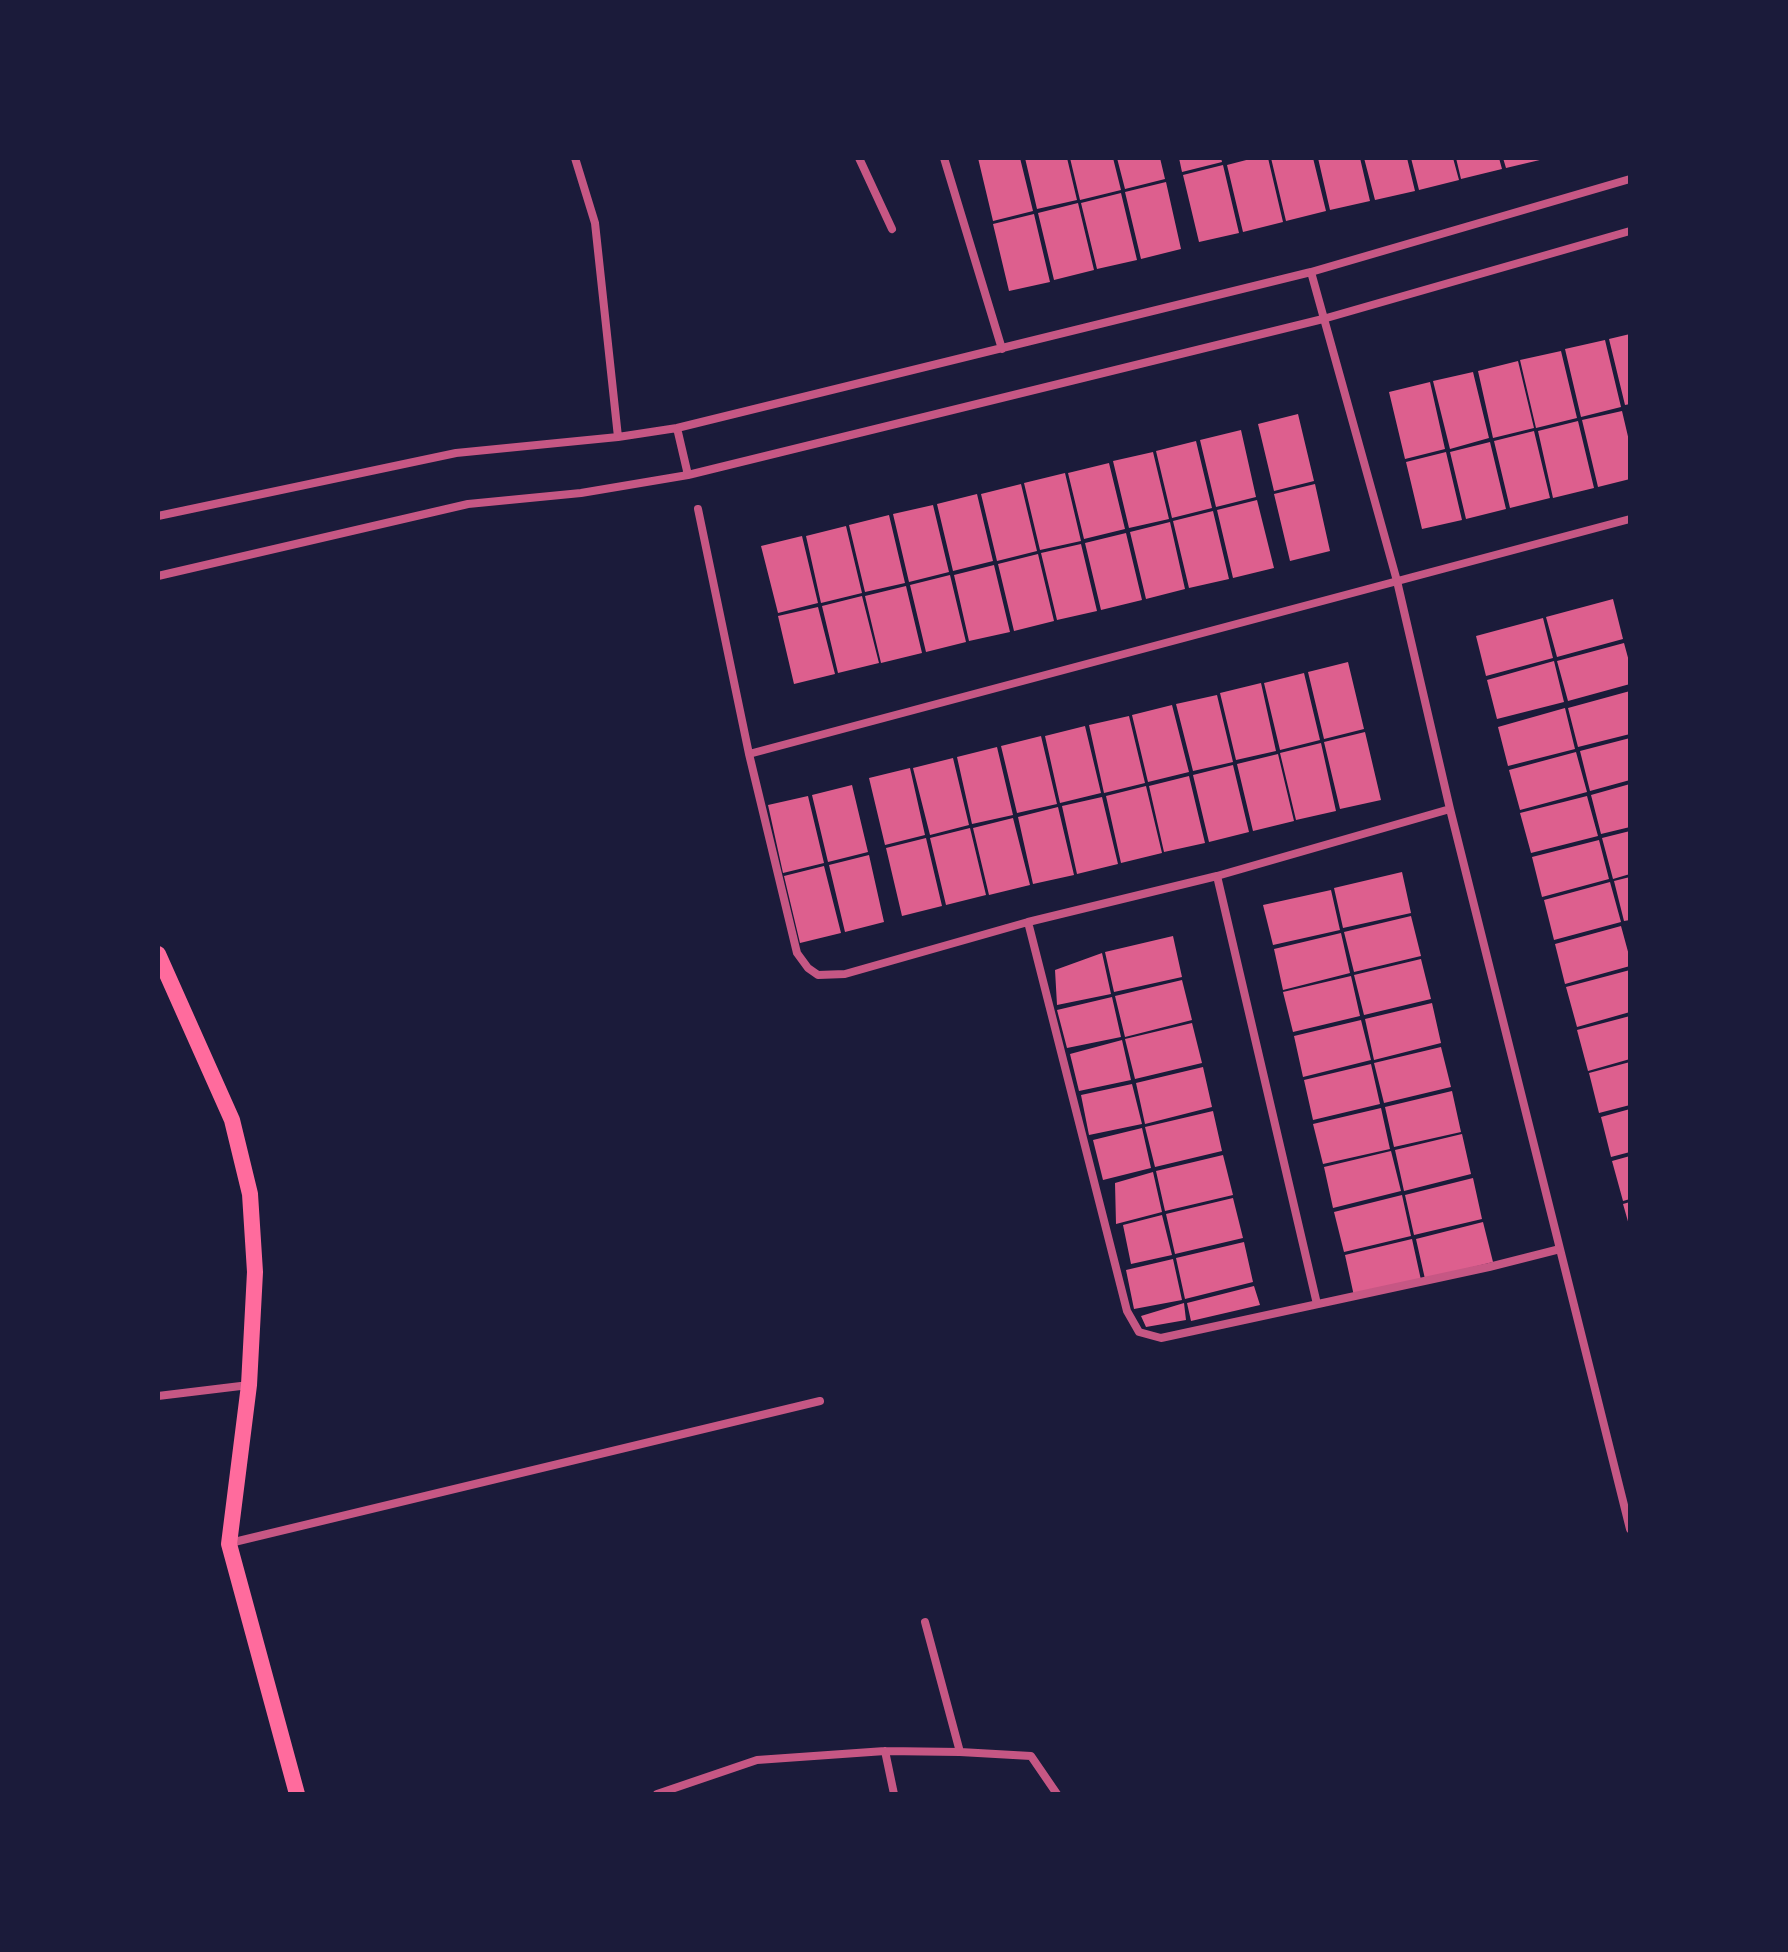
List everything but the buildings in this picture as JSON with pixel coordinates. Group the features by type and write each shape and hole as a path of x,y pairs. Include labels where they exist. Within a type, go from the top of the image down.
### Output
{"main road":[{"path":"158,954 232,1120 250,1194 255,1272 249,1385 229,1544 297,1794"}],"street":[{"path":"575,158 595,223 618,437"},
{"path":"859,158 892,229"},
{"path":"944,158 1002,349"},
{"path":"158,516 456,453 677,428 1311,272 1630,179"},
{"path":"158,576 468,504 581,493 688,475 1323,319 1630,231"},
{"path":"1311,272 1397,581 1450,809 1629,1523"},
{"path":"677,428 688,475"},
{"path":"698,509 749,754 797,953 808,968 818,975 845,974 1028,922 1217,876 1450,809"},
{"path":"749,754 1630,519"},
{"path":"1217,876 1317,1304"},
{"path":"1028,922 1127,1311 1139,1332 1161,1338 1560,1249"},
{"path":"158,1396 249,1385"},
{"path":"229,1544 820,1401"},
{"path":"925,1622 960,1752"},
{"path":"885,1751 894,1794"},
{"path":"657,1794 757,1760 885,1751 1031,1756 1057,1794"}]}
